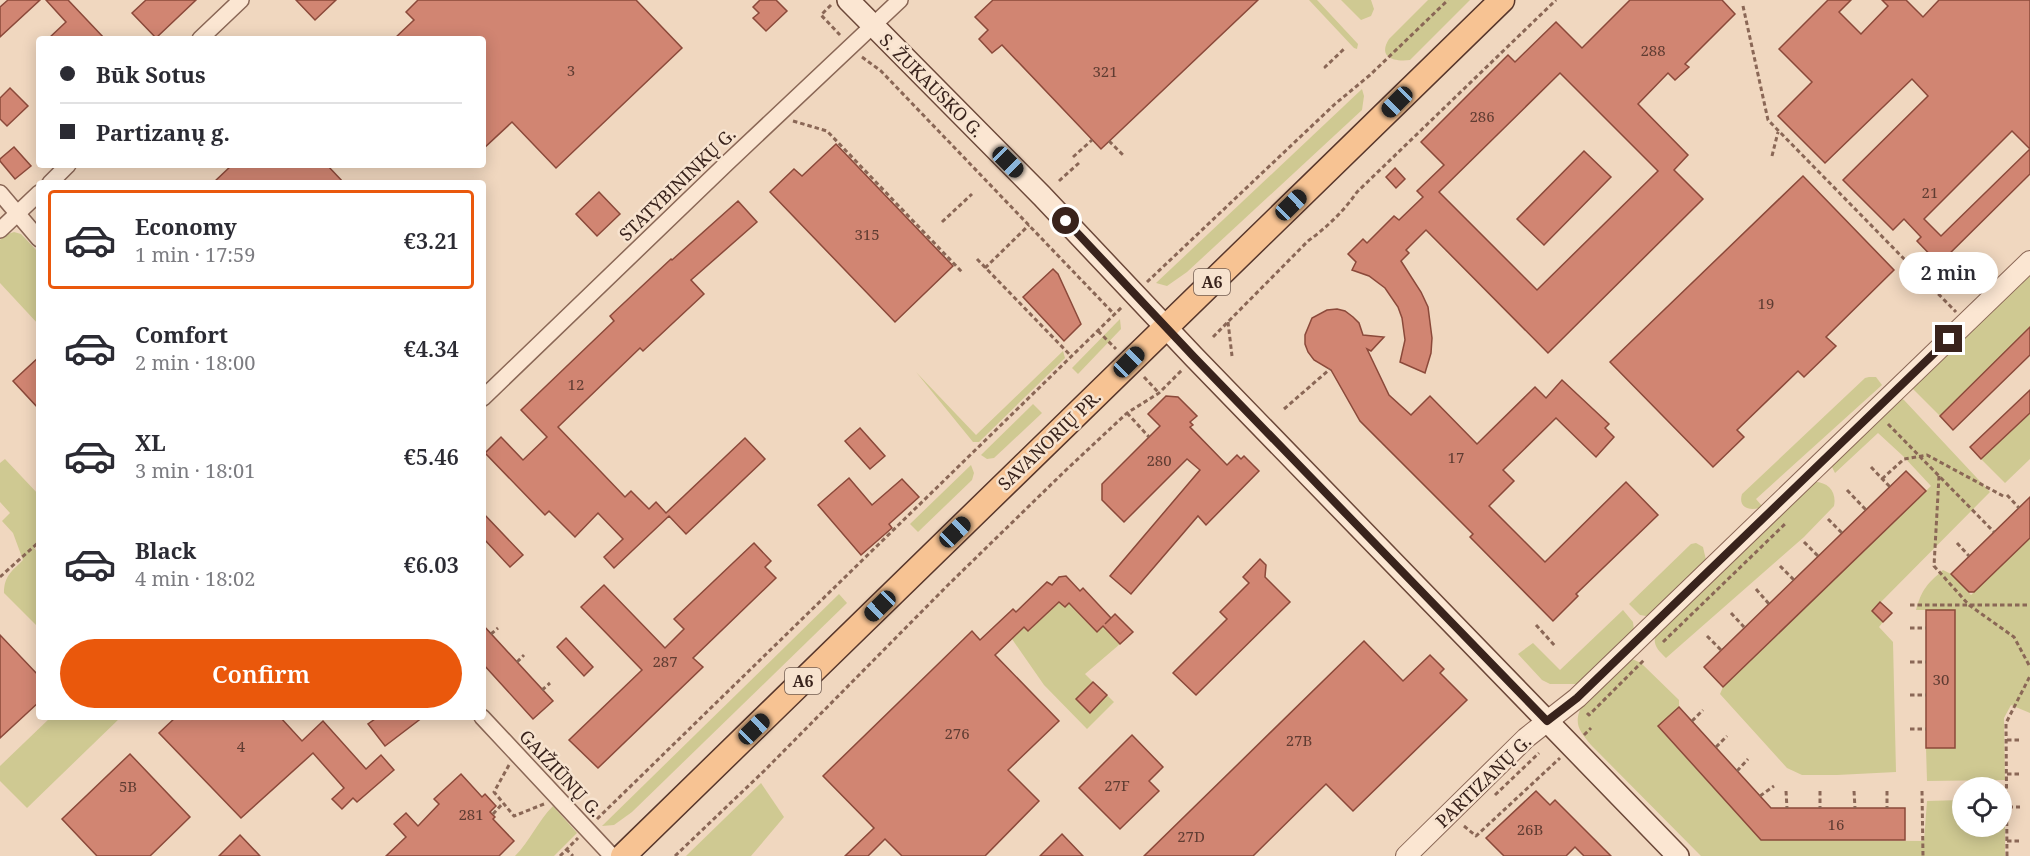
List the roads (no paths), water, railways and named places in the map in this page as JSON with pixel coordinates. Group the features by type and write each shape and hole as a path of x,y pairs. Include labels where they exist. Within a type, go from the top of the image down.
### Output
{"main road":[{"name":"S. ŽUKAUSKO G.","path":"848,0 1042,196 1194,357 1678,856"},
{"name":"SAVANORIŲ PR.","path":"623,856 1502,0"}],"street":[{"path":"203,36 241,0"},
{"name":"STATYBININKŲ G.","path":"486,395 900,0"},
{"path":"53,180 65,168"},
{"path":"0,193 36,236"},
{"path":"0,230 36,196"},
{"name":"PARTIZANŲ G.","path":"1406,856 1526,738 1577,698 2030,261"},
{"name":"GAIŽIŪNŲ G.","path":"485,720 612,856"}]}
